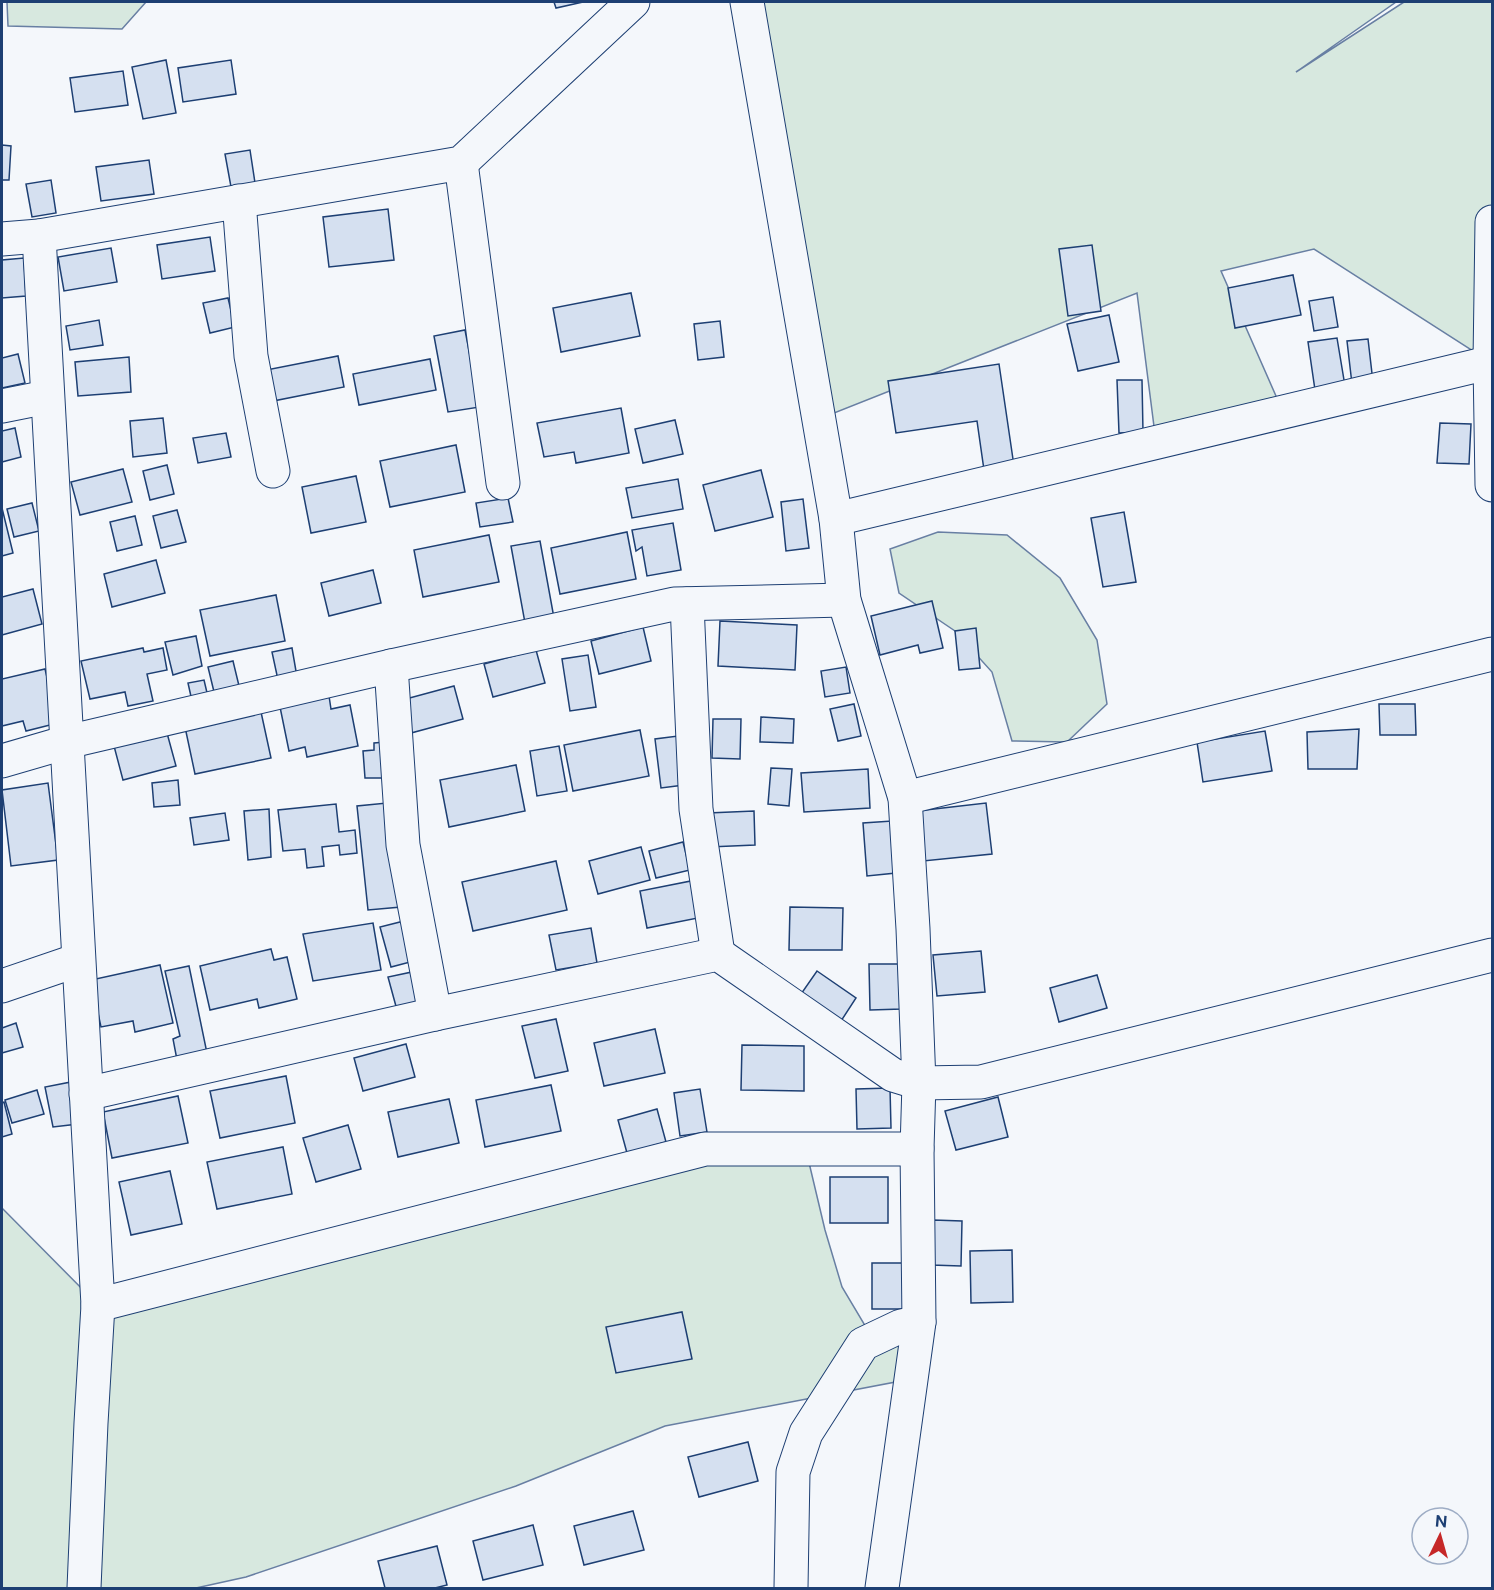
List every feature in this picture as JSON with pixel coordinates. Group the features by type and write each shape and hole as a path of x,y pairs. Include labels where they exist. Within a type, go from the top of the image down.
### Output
{"street":[{"path":"2,239 39,236 461,163 633,2"},
{"path":"747,2 836,519 844,600 905,798 919,1083 917,1149 919,1322 875,1588"},
{"path":"461,163 503,483"},
{"path":"239,201 251,356 273,471"},
{"path":"1492,222 1492,484"},
{"path":"39,236 98,1305 84,1588"},
{"path":"836,519 1491,362"},
{"path":"2,406 47,397"},
{"path":"2,761 67,742 391,666 674,604 844,600"},
{"path":"687,604 696,809 718,954"},
{"path":"905,798 1492,654"},
{"path":"391,666 403,845 435,1014"},
{"path":"86,1094 435,1014 718,954 893,1075 919,1083 981,1082 1492,955"},
{"path":"2,986 78,960"},
{"path":"98,1305 705,1149 917,1149"},
{"path":"790,1588 793,1472 806,1432 863,1344 901,1326 919,1322"}],"shaded area":[{"path":"7,2 146,2 122,29 8,26"},
{"path":"760,2 1396,2 1296,72 1404,2 1492,2 1490,362 1314,249 1221,271 1283,412 1156,442 1137,293 819,419"},
{"path":"938,532 1007,535 1060,578 1097,640 1107,704 1067,742 1012,741 992,672 955,631 899,593 890,549"},
{"path":"806,1150 825,1230 842,1287 867,1329 919,1322 911,1379 665,1426 516,1486 246,1577 196,1588 2,1588 2,1208 98,1305 644,1165"}],"building":[{"path":"554,2 583,2 556,8"},
{"path":"166,60 176,113 143,119 132,67"},
{"path":"231,60 236,94 183,102 178,68"},
{"path":"123,71 128,105 75,112 70,78"},
{"path":"2,145 11,146 9,180 2,180"},
{"path":"250,150 255,183 231,187 225,154"},
{"path":"149,160 154,194 101,201 96,167"},
{"path":"51,180 56,213 32,217 26,184"},
{"path":"388,209 394,260 329,267 323,217"},
{"path":"210,237 215,271 162,279 157,245"},
{"path":"1092,245 1101,311 1068,316 1059,249"},
{"path":"111,248 117,282 64,291 58,257"},
{"path":"24,258 26,296 2,298 2,260"},
{"path":"1293,275 1301,315 1235,328 1228,288"},
{"path":"631,293 640,336 561,352 553,308"},
{"path":"1333,297 1338,327 1314,331 1309,301"},
{"path":"228,298 235,327 210,333 203,303"},
{"path":"1109,315 1119,362 1078,371 1067,324"},
{"path":"99,320 103,345 70,350 66,326"},
{"path":"720,321 724,357 698,360 694,324"},
{"path":"465,330 480,407 448,412 434,336"},
{"path":"1337,338 1345,386 1315,390 1308,342"},
{"path":"1368,339 1373,382 1352,384 1347,341"},
{"path":"18,354 25,383 2,388 2,358"},
{"path":"338,356 344,387 268,402 261,371"},
{"path":"129,357 131,392 78,396 75,362"},
{"path":"430,359 436,390 359,405 353,374"},
{"path":"999,364 1014,466 984,470 977,421 896,433 888,381"},
{"path":"1117,380 1142,380 1143,432 1119,433"},
{"path":"621,408 629,453 576,463 574,452 544,457 537,423"},
{"path":"163,418 167,453 133,457 130,421"},
{"path":"675,420 683,454 643,463 635,429"},
{"path":"1440,423 1471,424 1469,464 1437,463"},
{"path":"15,428 21,457 2,462 2,431"},
{"path":"226,433 231,457 198,463 193,438"},
{"path":"456,445 465,492 390,507 380,461"},
{"path":"167,465 174,494 150,500 143,471"},
{"path":"123,469 132,502 80,515 71,482"},
{"path":"761,470 773,517 715,531 703,485"},
{"path":"356,476 366,522 311,533 302,487"},
{"path":"678,479 683,509 632,518 626,488"},
{"path":"508,498 513,522 480,527 476,503"},
{"path":"803,499 809,548 786,551 781,502"},
{"path":"32,503 39,531 14,537 7,509"},
{"path":"2,508 13,553 2,556"},
{"path":"177,510 186,542 161,548 153,516"},
{"path":"1124,512 1136,582 1103,587 1091,518"},
{"path":"135,516 142,545 117,551 110,522"},
{"path":"673,523 681,570 647,576 642,547 636,551 632,530"},
{"path":"627,532 636,579 560,594 551,548"},
{"path":"489,535 499,582 423,597 414,550"},
{"path":"540,541 554,618 525,623 511,546"},
{"path":"156,560 165,593 112,607 104,574"},
{"path":"373,570 381,603 329,616 321,583"},
{"path":"33,589 42,624 2,635 2,597"},
{"path":"276,595 285,641 210,656 200,610"},
{"path":"932,601 943,648 920,653 918,645 880,655 871,616"},
{"path":"720,621 797,625 795,670 718,666"},
{"path":"643,627 651,661 599,674 591,641"},
{"path":"976,628 980,668 959,670 955,631"},
{"path":"196,636 202,666 173,675 165,642"},
{"path":"143,648 144,652 163,648 167,670 147,674 153,701 128,706 125,692 90,699 81,661"},
{"path":"292,648 297,677 278,680 272,652"},
{"path":"536,650 545,683 493,697 484,664"},
{"path":"588,655 596,707 570,711 562,659"},
{"path":"233,661 240,690 215,696 208,667"},
{"path":"846,667 850,693 825,697 821,671"},
{"path":"45,669 58,723 26,731 23,721 2,726 2,679"},
{"path":"204,680 208,697 192,701 188,683"},
{"path":"454,686 463,719 411,733 402,700"},
{"path":"329,696 331,709 350,705 358,746 307,757 305,747 289,751 280,707"},
{"path":"854,704 861,736 838,741 830,709"},
{"path":"1379,704 1415,704 1416,735 1380,735"},
{"path":"261,712 271,758 195,774 185,727"},
{"path":"761,717 794,719 793,743 760,742"},
{"path":"713,719 741,719 740,759 712,758"},
{"path":"1359,729 1357,769 1308,769 1307,732"},
{"path":"640,730 649,776 573,791 564,745"},
{"path":"1265,731 1272,771 1203,782 1197,742"},
{"path":"167,733 176,766 123,780 114,746"},
{"path":"678,736 684,785 661,788 655,739"},
{"path":"385,742 387,778 365,778 363,751 374,750 374,743"},
{"path":"559,746 567,791 537,796 530,751"},
{"path":"516,765 525,811 449,827 440,780"},
{"path":"771,768 792,769 789,806 768,804"},
{"path":"868,769 870,808 804,812 801,773"},
{"path":"178,780 180,805 154,807 152,783"},
{"path":"48,783 58,860 11,866 2,790"},
{"path":"387,803 401,907 368,910 357,806"},
{"path":"986,803 992,854 923,861 917,811"},
{"path":"336,804 339,832 355,830 357,853 340,855 339,845 322,847 324,866 307,868 305,849 283,851 278,810"},
{"path":"269,809 271,857 248,860 244,811"},
{"path":"754,811 755,845 709,847 708,813"},
{"path":"225,813 229,840 194,845 190,818"},
{"path":"892,821 896,873 867,876 863,823"},
{"path":"683,842 690,870 656,878 649,851"},
{"path":"641,847 650,880 598,894 589,861"},
{"path":"556,861 567,910 473,931 462,882"},
{"path":"691,881 698,918 647,928 640,891"},
{"path":"790,907 843,908 842,950 789,950"},
{"path":"404,921 414,961 391,967 380,927"},
{"path":"373,923 381,970 313,981 303,934"},
{"path":"591,928 597,963 556,970 549,935"},
{"path":"271,949 274,960 287,957 297,999 259,1008 257,999 210,1010 200,966"},
{"path":"981,951 985,992 937,996 933,955"},
{"path":"869,964 901,964 902,1009 870,1010"},
{"path":"160,965 173,1023 135,1032 133,1021 101,1027 91,980"},
{"path":"189,966 208,1058 178,1065 173,1039 180,1036 165,971"},
{"path":"817,971 856,998 841,1021 801,994"},
{"path":"412,972 420,1004 397,1010 388,977"},
{"path":"1097,975 1107,1008 1059,1022 1050,988"},
{"path":"556,1019 568,1071 535,1078 522,1026"},
{"path":"16,1023 23,1047 2,1053 2,1028"},
{"path":"655,1029 665,1073 604,1086 594,1043"},
{"path":"406,1044 415,1077 363,1091 354,1058"},
{"path":"742,1045 804,1046 804,1091 741,1090"},
{"path":"286,1076 295,1123 220,1138 210,1091"},
{"path":"71,1082 78,1124 53,1127 45,1087"},
{"path":"551,1085 561,1131 485,1147 476,1100"},
{"path":"890,1088 891,1128 857,1129 856,1089"},
{"path":"700,1089 707,1132 680,1136 674,1093"},
{"path":"37,1090 44,1114 12,1123 5,1100"},
{"path":"178,1096 188,1143 112,1158 103,1112"},
{"path":"998,1097 1008,1137 956,1150 945,1111"},
{"path":"449,1099 459,1143 398,1157 388,1112"},
{"path":"4,1102 12,1134 2,1137 2,1103"},
{"path":"657,1109 666,1142 627,1153 618,1120"},
{"path":"348,1125 361,1169 316,1182 303,1138"},
{"path":"283,1147 292,1194 217,1209 207,1162"},
{"path":"170,1171 182,1224 131,1235 119,1182"},
{"path":"830,1177 888,1177 888,1223 830,1223"},
{"path":"933,1220 962,1221 961,1266 931,1265"},
{"path":"1012,1250 1013,1302 971,1303 970,1251"},
{"path":"872,1263 904,1263 904,1309 872,1309"},
{"path":"682,1312 692,1359 616,1373 606,1327"},
{"path":"748,1442 758,1481 699,1497 688,1457"},
{"path":"633,1511 644,1550 584,1565 574,1526"},
{"path":"533,1525 543,1565 483,1580 473,1541"},
{"path":"437,1546 447,1585 435,1588 385,1588 378,1561"}]}
